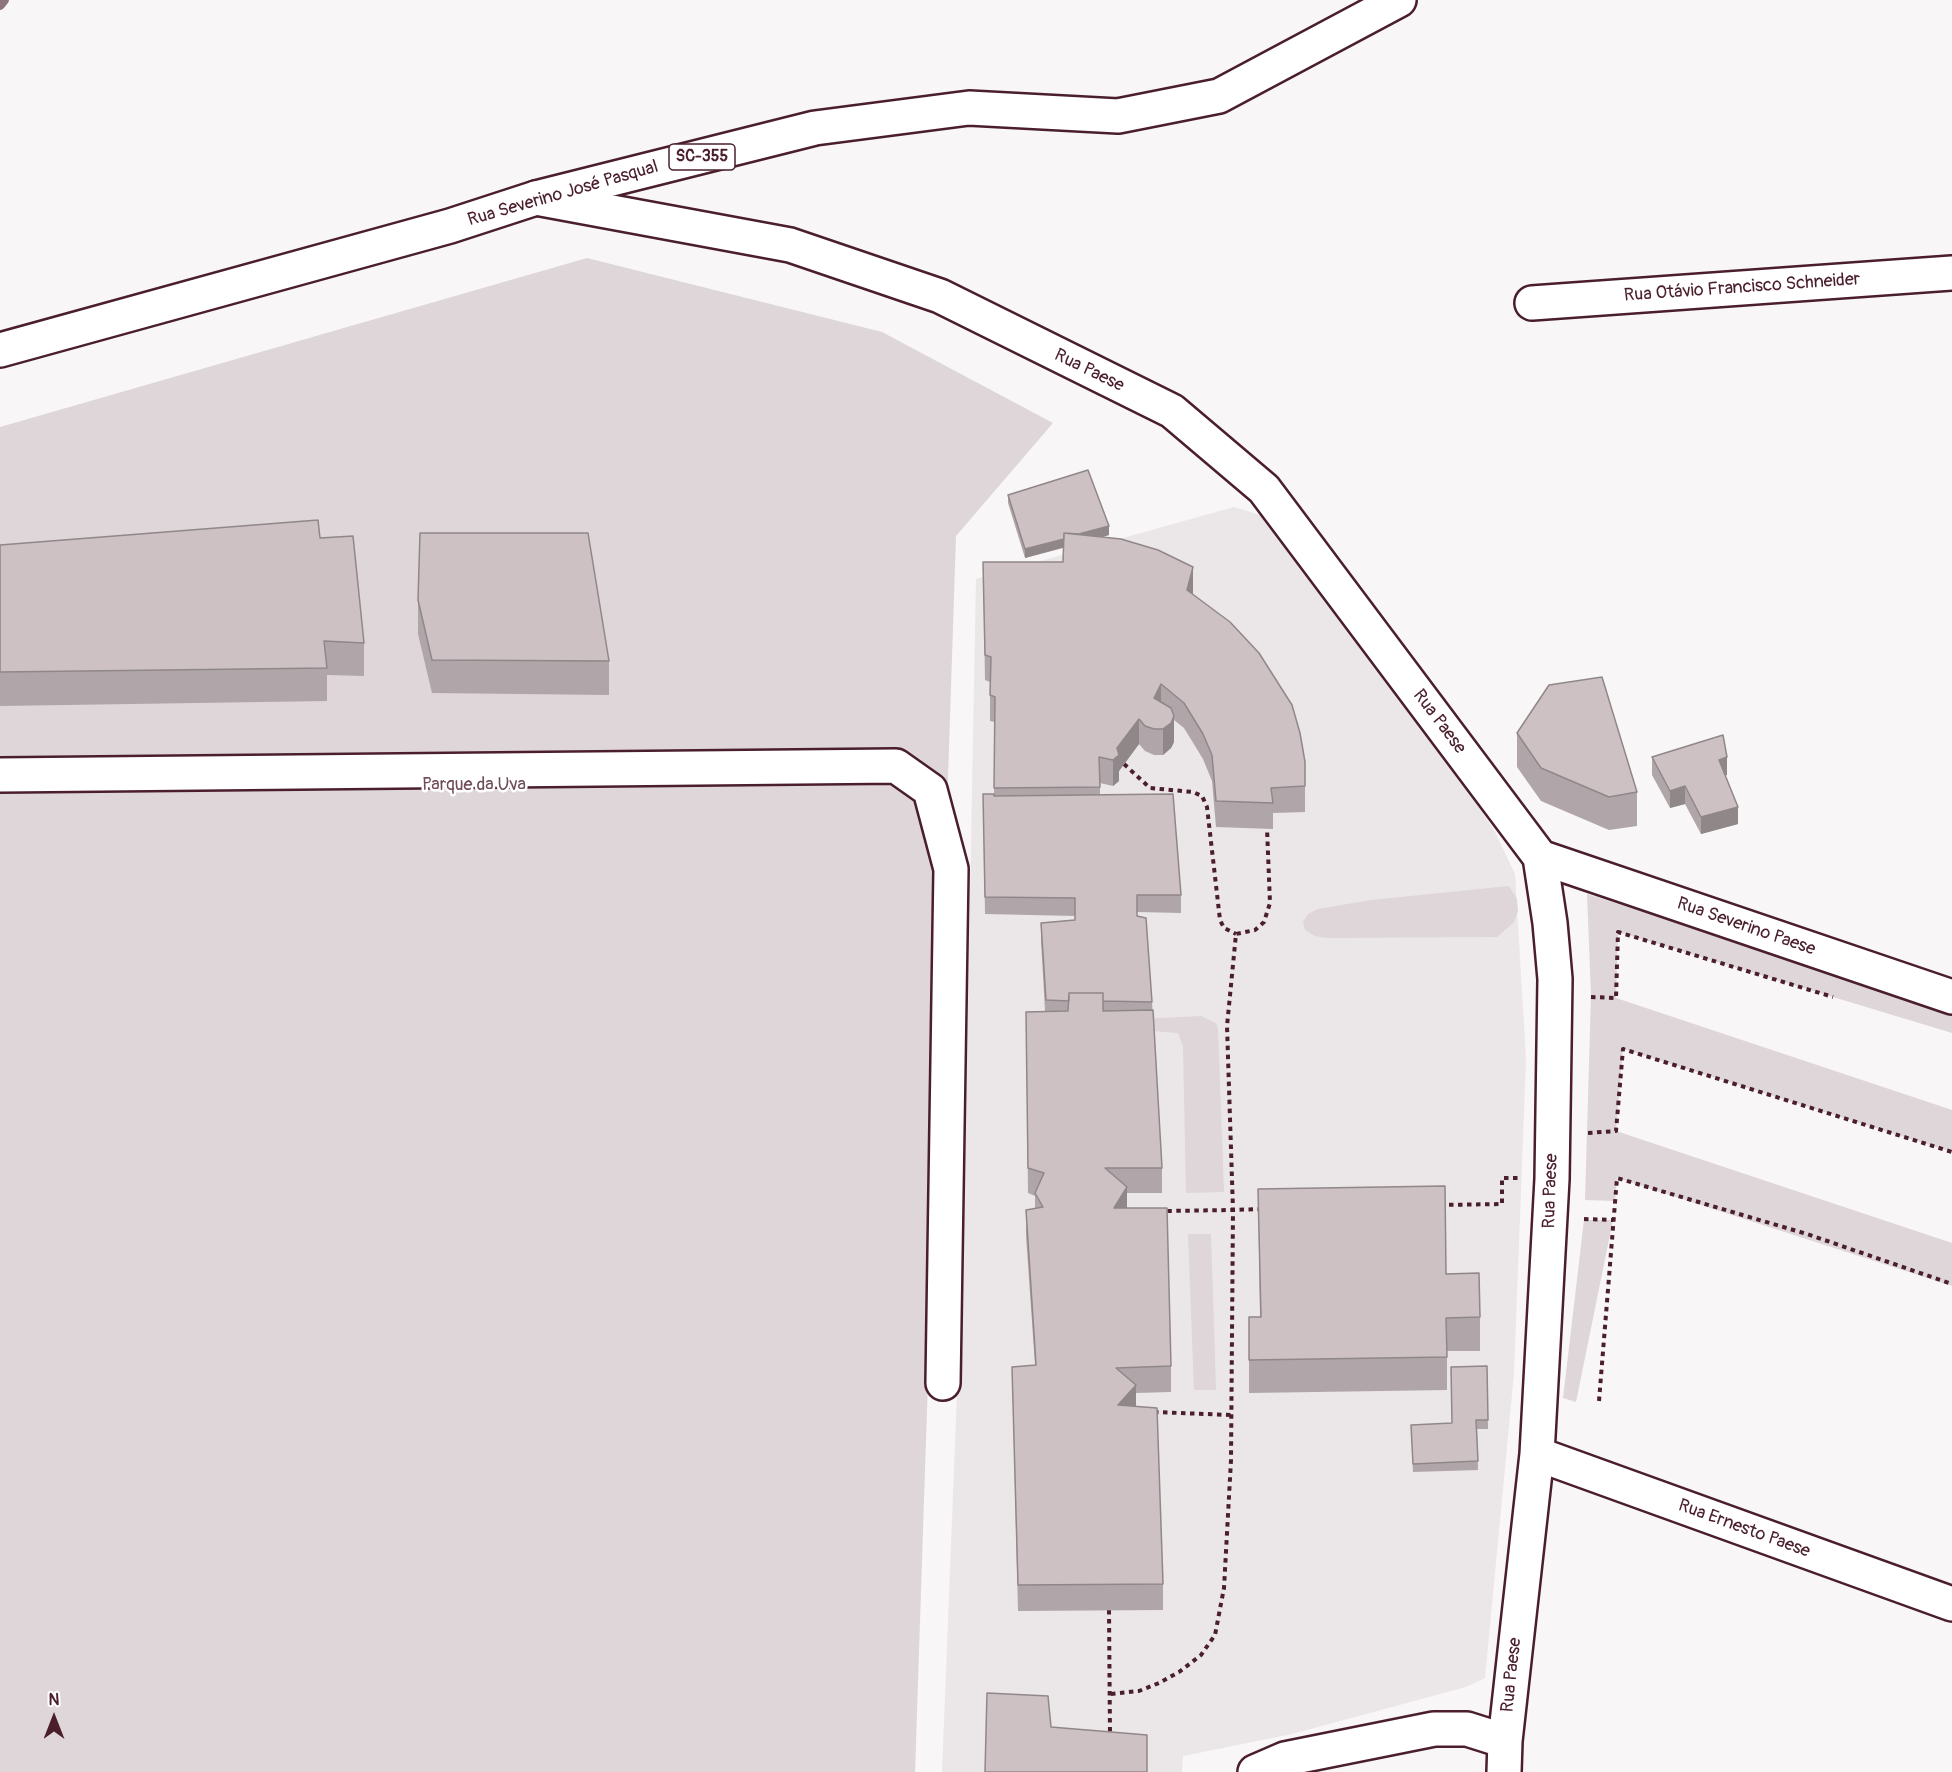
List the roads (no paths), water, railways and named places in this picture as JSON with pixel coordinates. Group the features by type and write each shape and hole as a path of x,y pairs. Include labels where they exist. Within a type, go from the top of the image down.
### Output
{"street":[{"name":"Rua Severino José Pasqual","path":"0,350 438,230 536,198 815,128 969,108 1118,116 1219,96 1399,0"},
{"name":"Rua Paese","path":"536,198 801,249 940,296 1172,411 1264,489 1540,857 1554,968 1555,1061 1552,1179 1537,1454 1505,1756"},
{"name":"Rua Otávio Francisco Schneider","path":"1532,303 1952,273"},
{"path":"0,775 896,766 930,790 951,869 943,1383"},
{"name":"Rua Severino Paese","path":"1540,857 1952,997"},
{"name":"Rua Ernesto Paese","path":"1537,1454 1952,1604"},
{"path":"1255,1772 1285,1759 1434,1730 1467,1729 1505,1756"}],"waterway":[{"path":"0,5 4,0"}],"park label":[{"name":"Parque da Uva","path":"474,785"}]}
